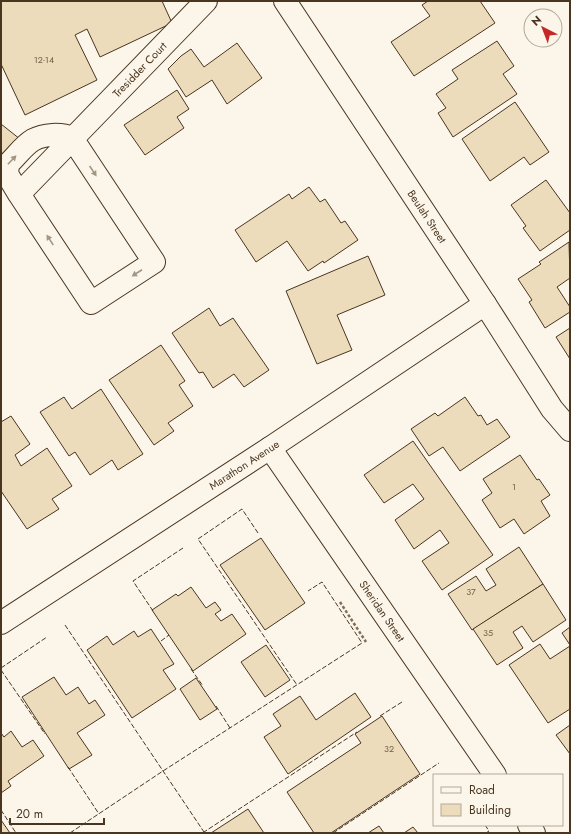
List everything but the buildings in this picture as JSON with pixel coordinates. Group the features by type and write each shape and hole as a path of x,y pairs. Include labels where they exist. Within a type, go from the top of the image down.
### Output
{"street":[{"name":"Tresidder Court","path":"72,138 154,262 91,303 19,194 72,138 206,1"},
{"name":"Beulah Street","path":"285,1 485,304 552,409 570,430"},
{"name":"Marathon Avenue","path":"1,623 270,448 485,304"},
{"name":"Sheridan Street","path":"270,448 494,774"}],"path":[{"path":"337,598 366,642"}],"fence":[{"path":"258,533 242,509 198,539 297,685"},
{"path":"153,611 133,581 183,548"},
{"path":"70,833 163,771 362,643 322,582 308,591"},
{"path":"65,625 204,832 203,833"},
{"path":"161,641 169,635"},
{"path":"1,668 47,637"},
{"path":"191,669 203,686"},
{"path":"1,670 45,734"},
{"path":"380,716 402,702"},
{"path":"216,706 230,728"},
{"path":"205,833 204,832 357,732"},
{"path":"333,833 439,763"},
{"path":"68,767 99,814"},
{"path":"1,810 16,833"},
{"path":"486,826 489,831 486,833"}]}
